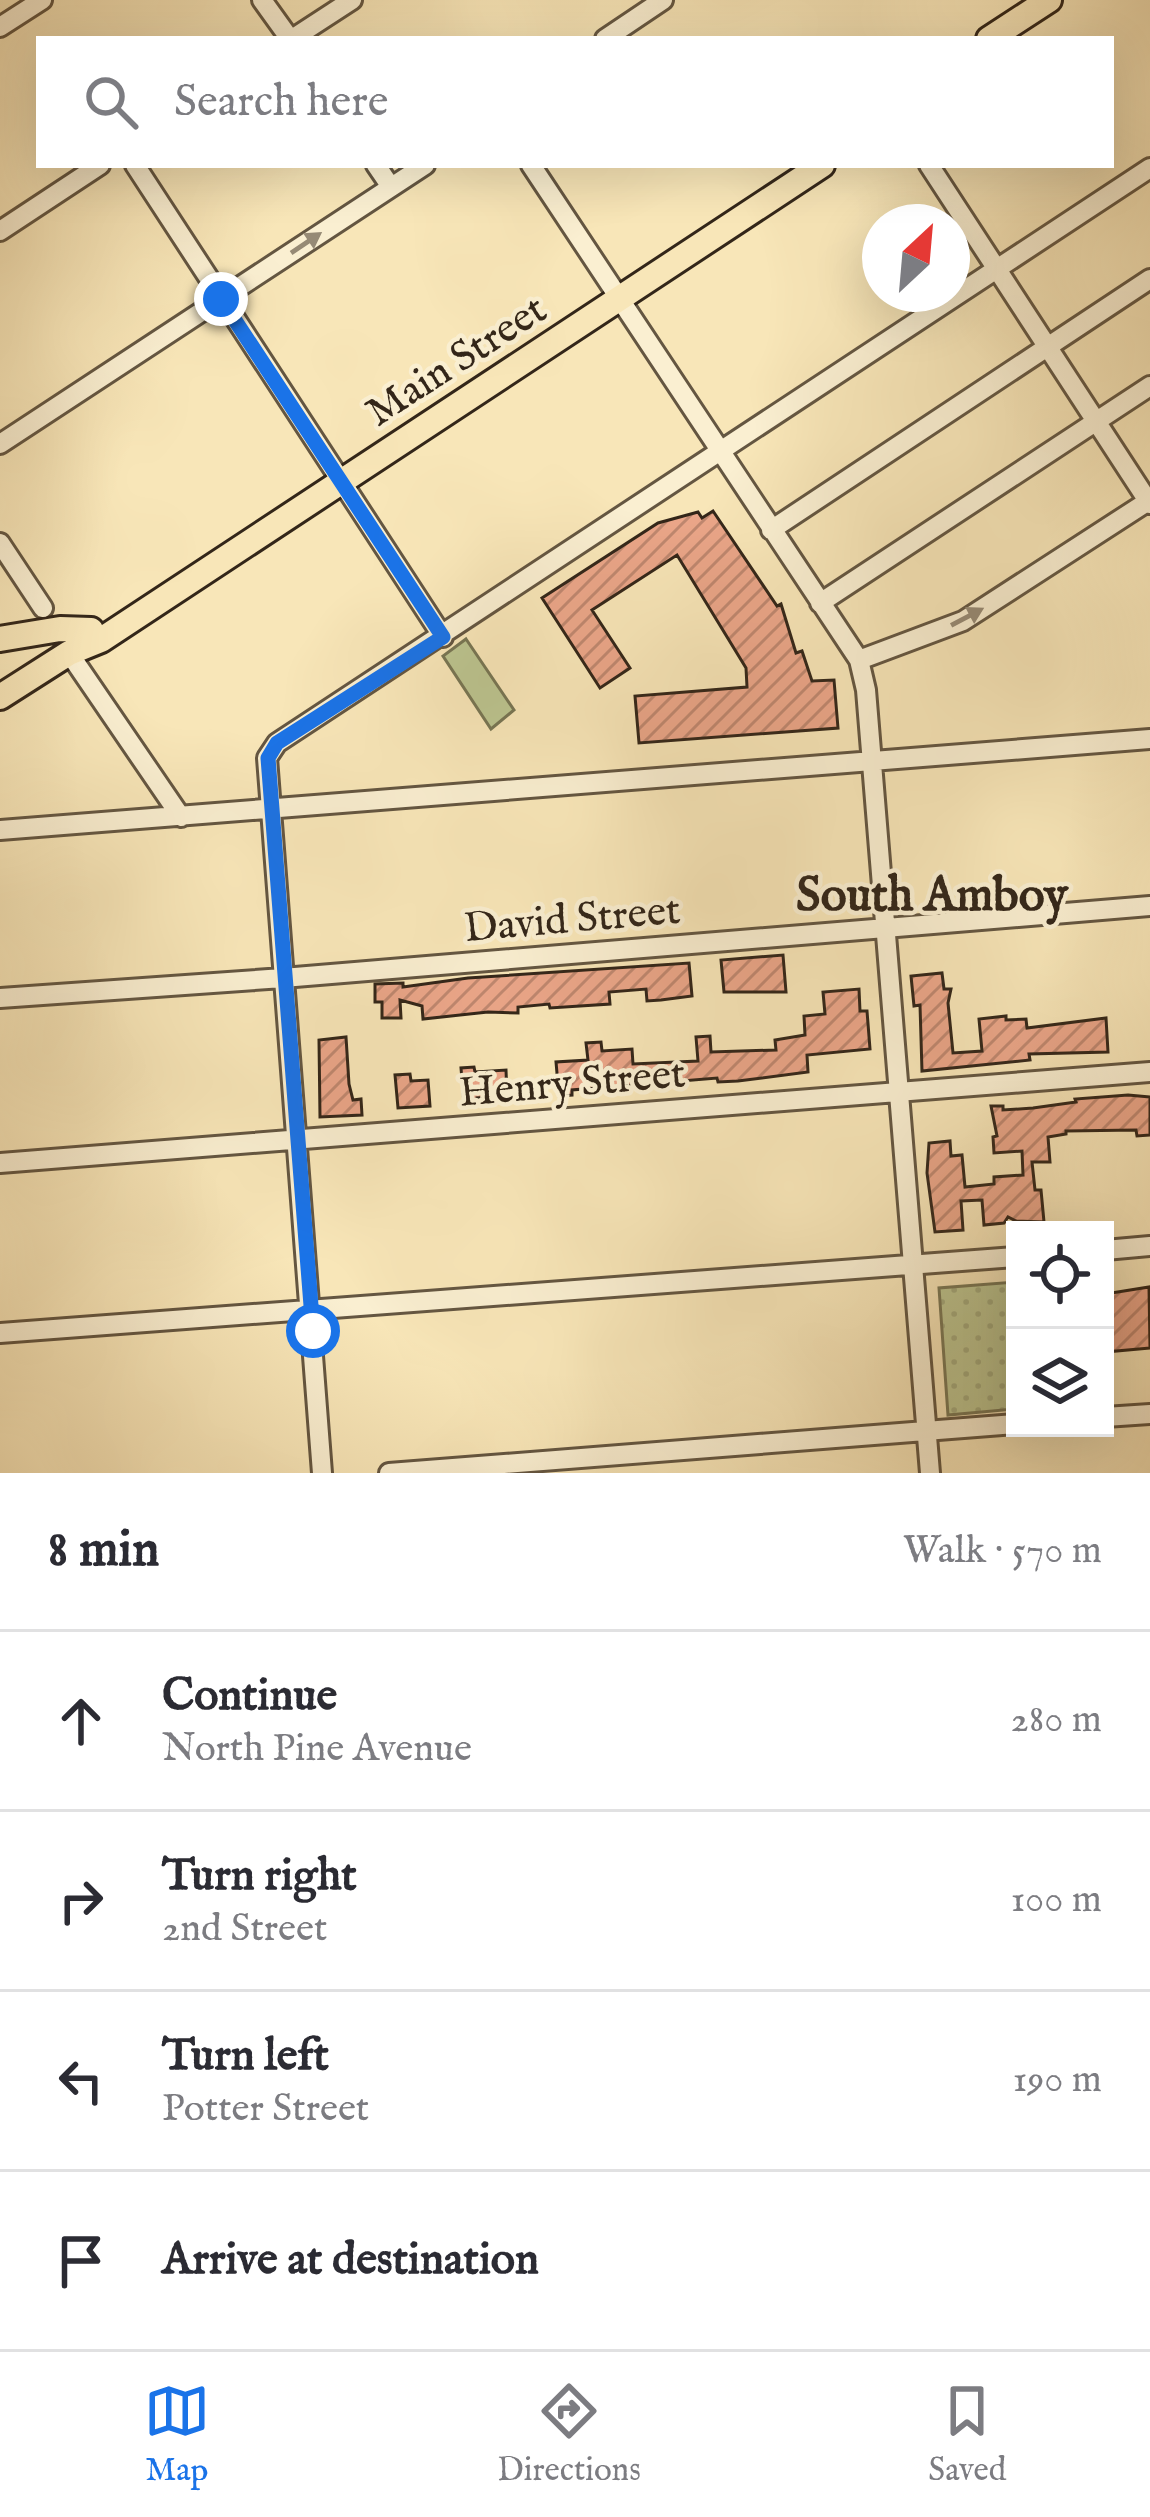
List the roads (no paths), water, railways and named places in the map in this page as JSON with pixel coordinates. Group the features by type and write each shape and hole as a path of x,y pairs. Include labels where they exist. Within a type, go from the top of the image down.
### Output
{"main road":[{"path":"994,36 1048,0"},
{"path":"1018,36 1072,0"},
{"name":"Main Street","path":"616,293 793,168"},
{"name":"Main Street","path":"69,653 91,630 817,168"},
{"name":"Main Street","path":"0,698 69,653 101,640 339,475"},
{"path":"0,639 60,629 91,630"},
{"path":"39,635 69,653"}],"street":[{"path":"0,27 43,0"},
{"path":"262,0 289,36"},
{"path":"296,36 352,0"},
{"path":"609,36 663,0"},
{"path":"0,231 95,168"},
{"path":"137,168 443,637"},
{"path":"378,168 391,187"},
{"path":"0,444 420,168"},
{"path":"533,168 859,660 866,690 930,1473"},
{"path":"859,660 963,621 1149,502 931,168"},
{"path":"322,1473 271,809 268,758 277,743 1150,168"},
{"path":"771,530 1150,279"},
{"path":"820,604 1150,386"},
{"path":"0,543 43,608"},
{"path":"69,653 181,817"},
{"path":"0,830 1150,739"},
{"name":"David Street","path":"0,998 1150,906"},
{"name":"Henry Street","path":"0,1163 1150,1072"},
{"path":"1114,1249 1150,1246"},
{"path":"0,1333 1006,1258"},
{"path":"1114,1416 1150,1414"},
{"path":"389,1473 1006,1425"}],"district":[{"name":"South Amboy","path":"932,893"}]}
